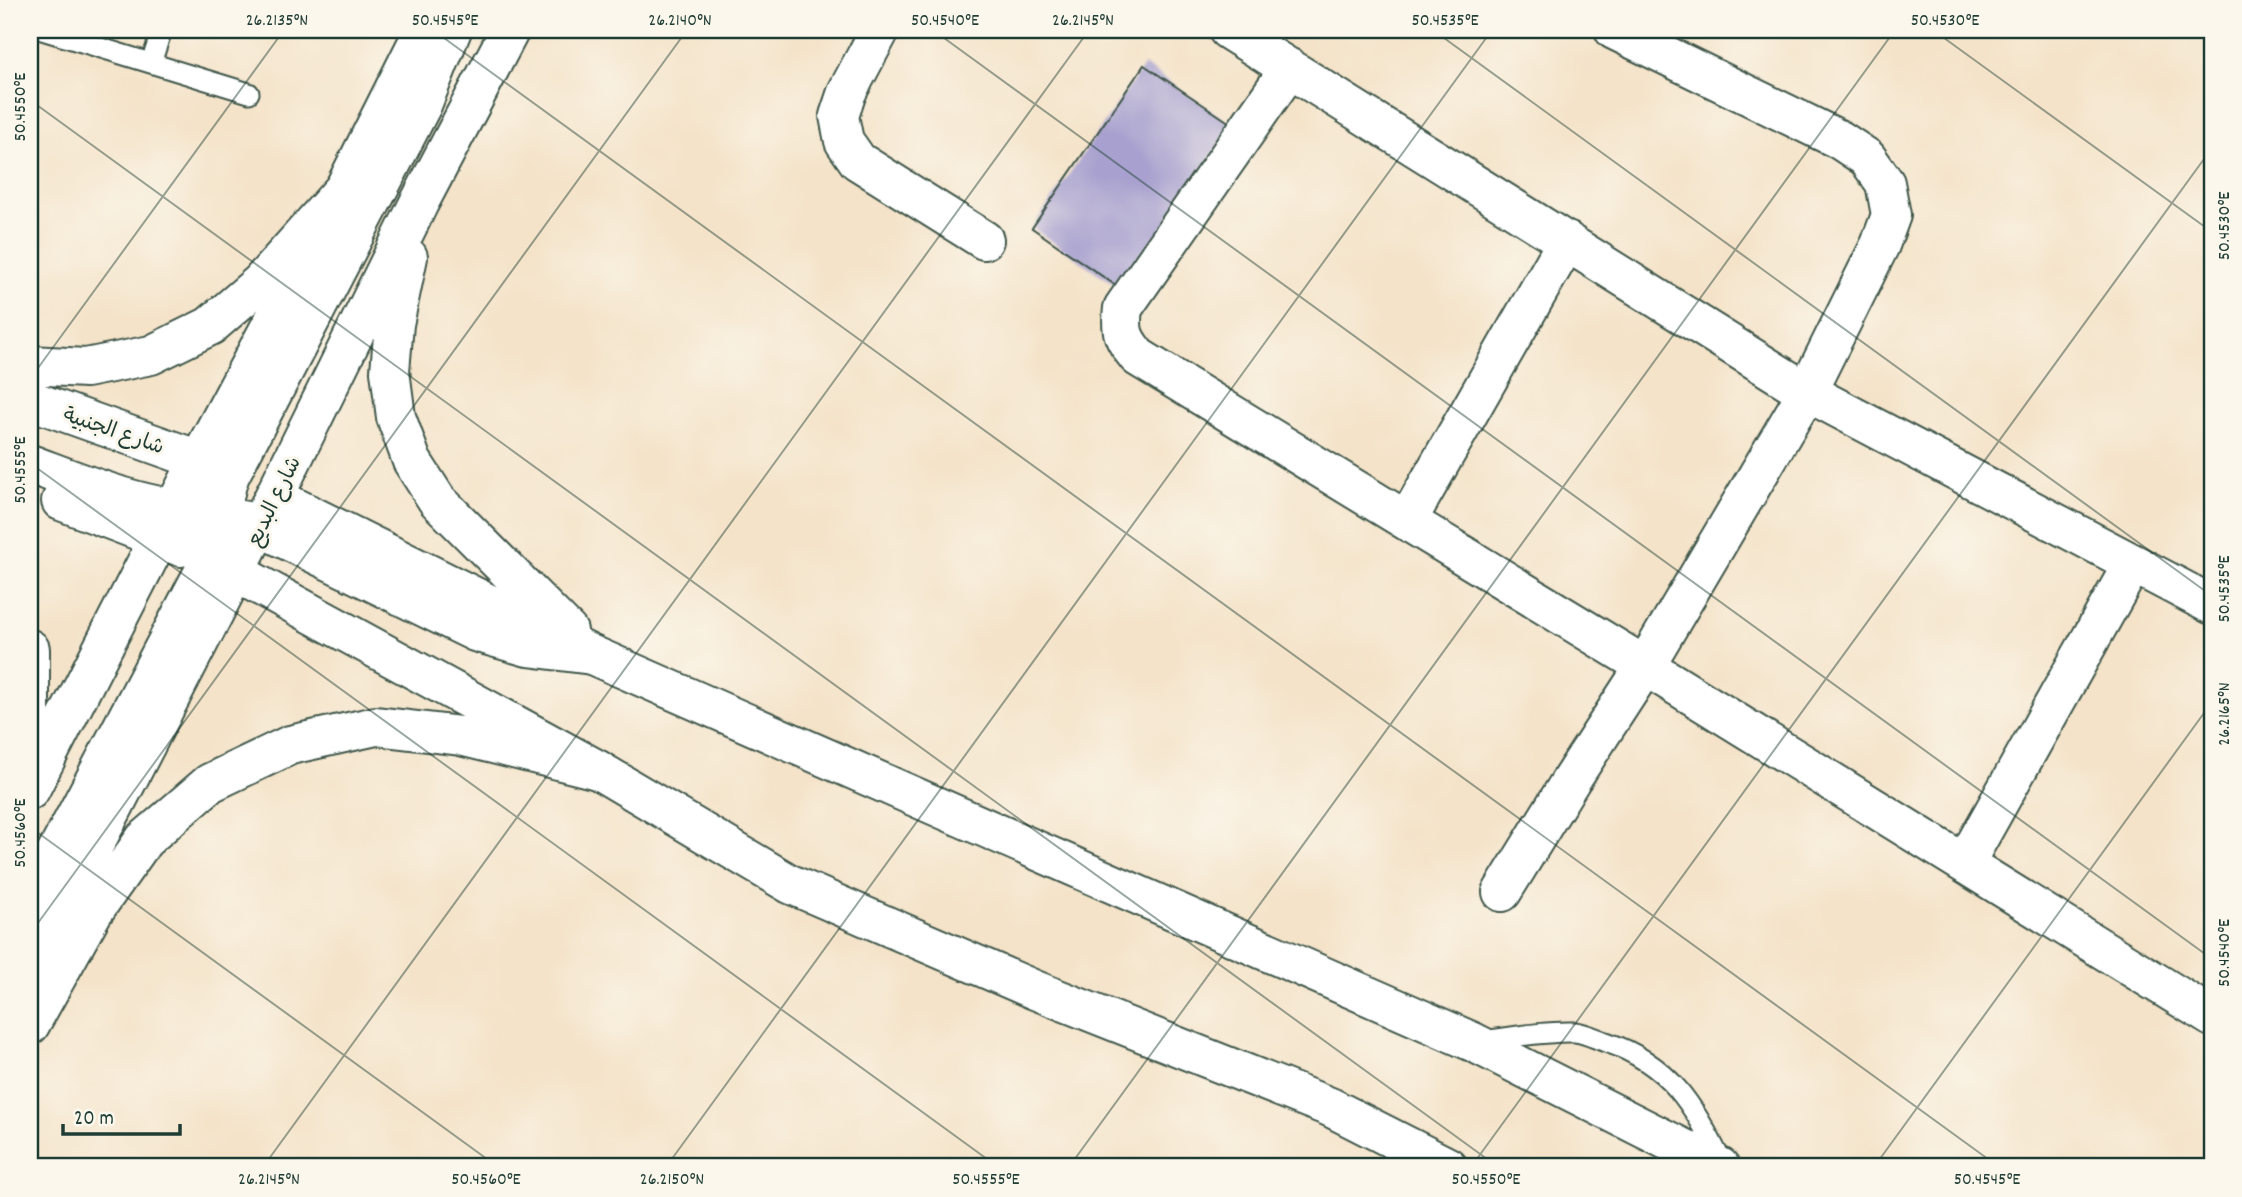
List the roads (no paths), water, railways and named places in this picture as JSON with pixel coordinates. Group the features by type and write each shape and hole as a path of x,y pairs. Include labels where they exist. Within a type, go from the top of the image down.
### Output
{"street":[{"path":"30,903 223,567 225,546 217,498 344,189 424,30"},
{"path":"30,490 167,523 185,524 217,498 422,105 452,30"},
{"name":"شارع البديع","path":"30,969 223,567 267,512 419,203 510,30"},
{"path":"880,30 847,92 839,116 844,141 858,161 984,240"},
{"path":"1502,892 1645,666 1807,391 1880,245 1891,215 1885,183 1867,158 1840,141 1614,30"},
{"path":"1233,31 1807,391 2212,605"},
{"path":"1290,68 1123,308 1123,337 1139,357 2212,1017"},
{"path":"30,365 86,368 151,355 210,326 260,283 344,189"},
{"path":"419,203 394,324 390,370 396,417 412,461 438,500 592,655"},
{"path":"1407,521 1567,241"},
{"name":"شارع الجنبية","path":"30,400 217,498 267,512 1473,1042 1722,1167"},
{"path":"30,464 78,482 167,523 223,567 598,770 790,884 1035,990 1330,1107 1448,1167"},
{"path":"30,790 167,523 217,498"},
{"path":"1965,863 2132,565"},
{"path":"30,649 30,711"},
{"path":"30,1025 93,912 144,840 210,783 290,745 376,726 461,736 598,770"}],"lane":[{"path":"42,30 249,93"},
{"path":"151,63 162,30"},
{"path":"1473,1042 1578,1032 1628,1049 1671,1080 1703,1123 1722,1167"}]}
